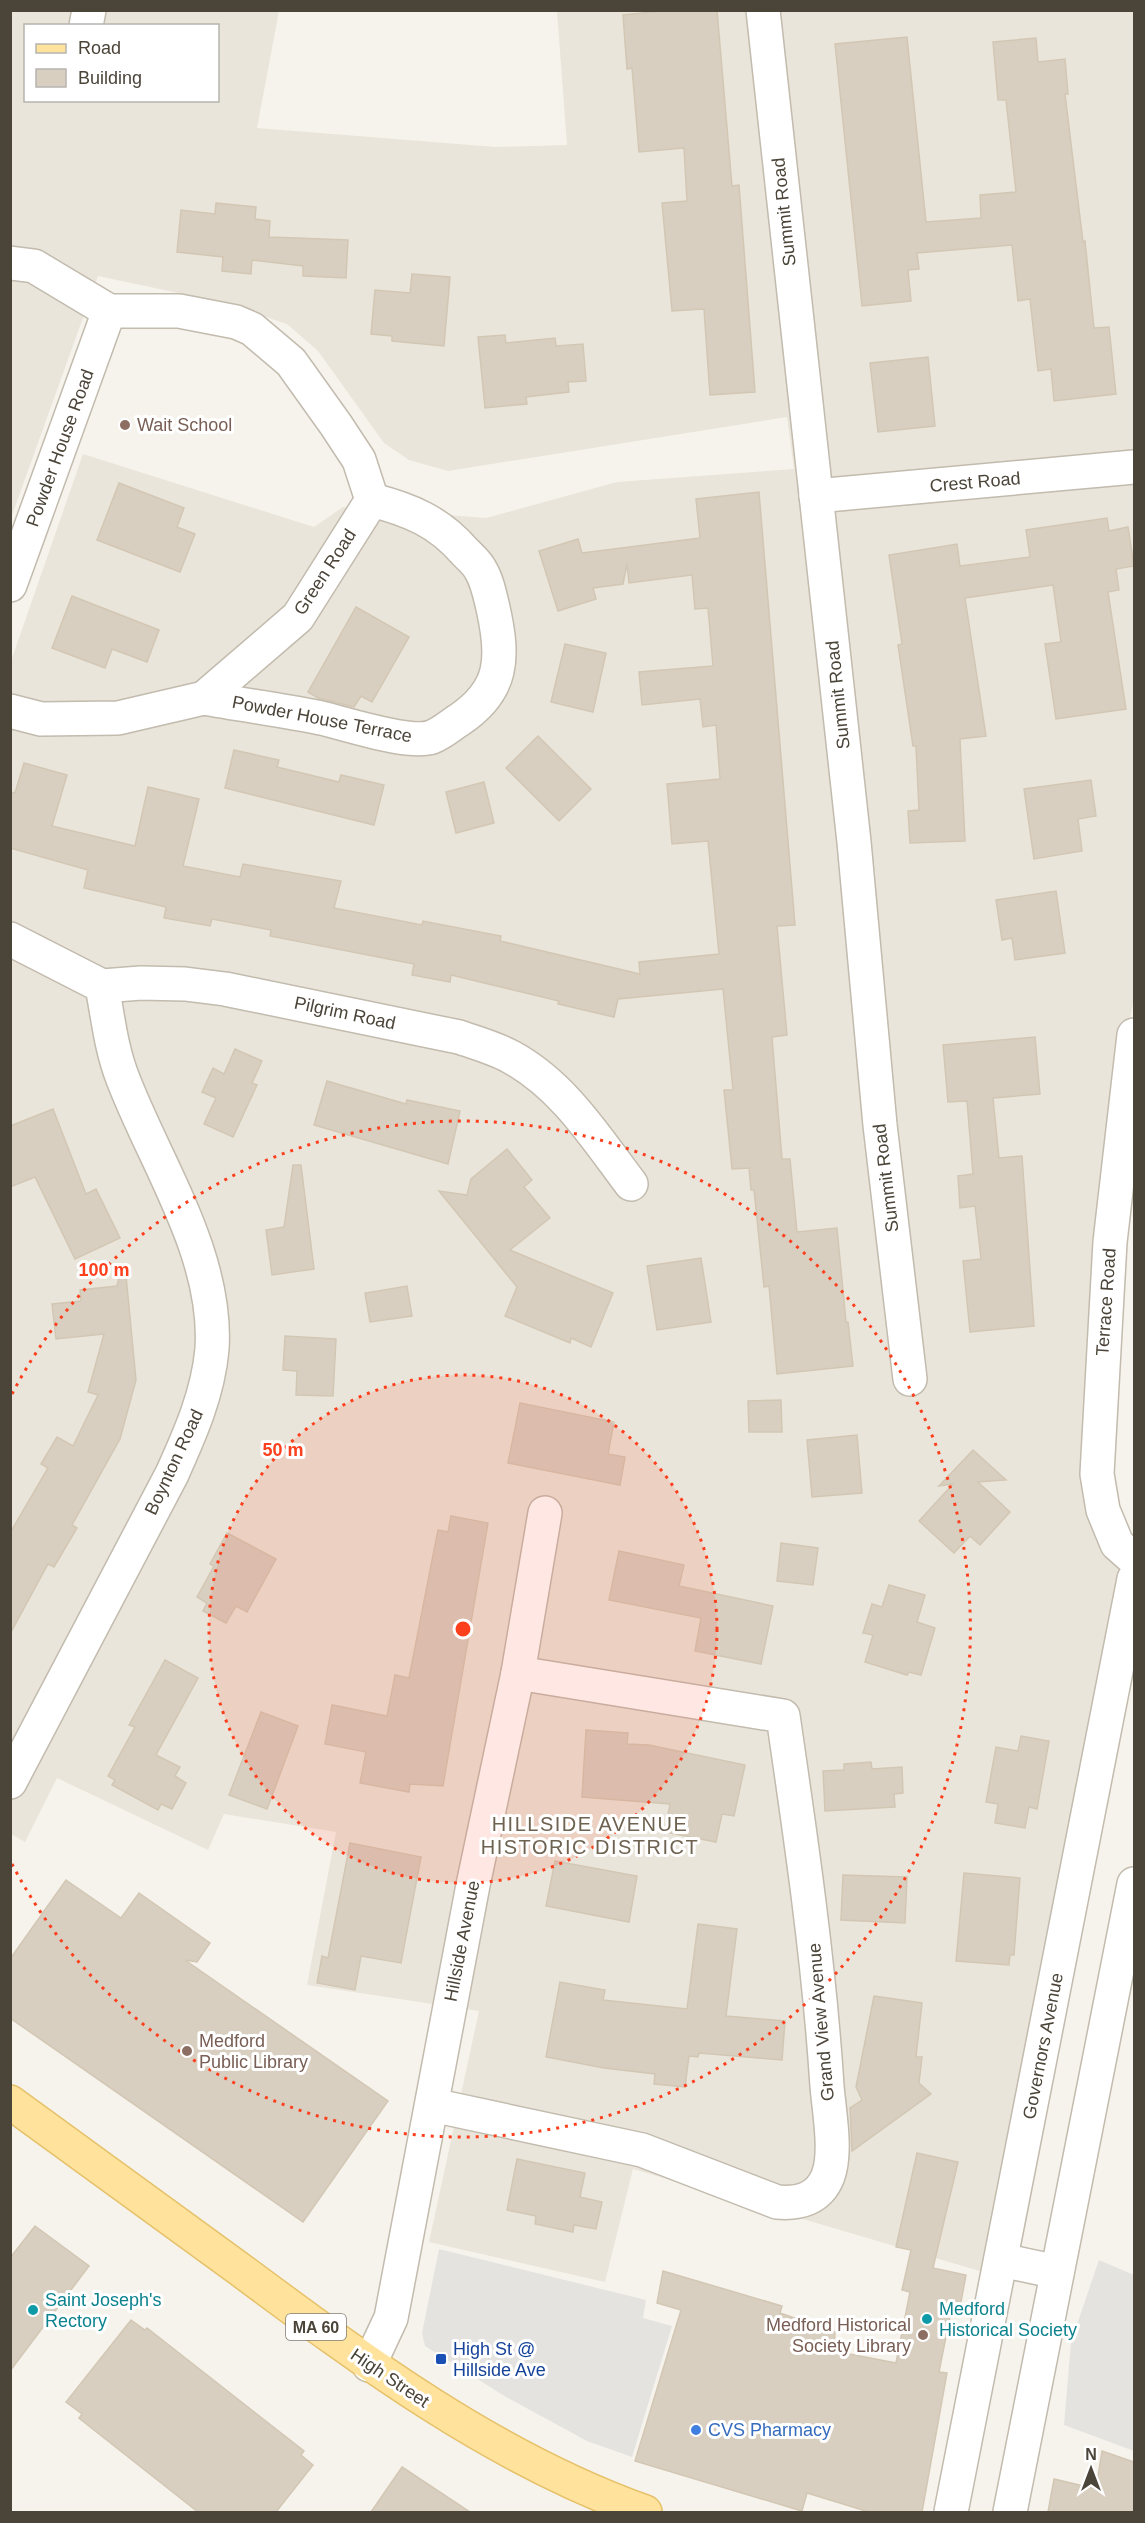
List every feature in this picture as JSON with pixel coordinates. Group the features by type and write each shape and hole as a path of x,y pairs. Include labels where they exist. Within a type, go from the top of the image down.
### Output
{"main road":[{"name":"High Street","path":"10,2102 369,2365 438,2410 507,2451 619,2503 645,2512"}],"street":[{"name":"Summit Road","path":"763,10 855,854 880,1125 910,1379"},
{"path":"10,263 34,266 109,311 179,311 237,322 252,329 291,362 336,425 359,460 372,500"},
{"name":"Powder House Road","path":"10,585 109,311"},
{"name":"Crest Road","path":"816,496 1134,467"},
{"name":"Green Road","path":"10,711 41,719 118,718 204,698 297,617 372,500"},
{"name":"Powder House Terrace","path":"204,698 321,718 408,738 432,737 473,710 489,692 497,672 499,650 495,617 480,569 458,544 431,522 405,508 372,500"},
{"path":"10,939 102,986"},
{"name":"Pilgrim Road","path":"102,986 141,983 225,989 459,1037 486,1046 525,1066 570,1103 632,1184"},
{"name":"Boynton Road","path":"10,1782 172,1474 194,1425 209,1371 212,1347 209,1292 192,1238 176,1198 122,1078 113,1047 102,986"},
{"name":"Terrace Road","path":"1134,1035 1110,1242 1097,1474 1102,1510 1117,1544 1134,1559"},
{"name":"Hillside Avenue","path":"369,2365 391,2318 473,1885 518,1673 544,1513"},
{"name":"Governors Avenue","path":"951,2512 1134,1579"},
{"name":"Grand View Avenue","path":"432,2105 642,2150 777,2202 797,2202 814,2196 823,2186 832,2162 810,1899 783,1716 518,1673"},
{"path":"1010,2512 1057,2272 1129,1943 1134,1884"},
{"path":"1001,2260 1057,2272"}],"shaded area":[{"path":"11,11 279,11 257,128 496,147 567,145 557,11 1134,11 1134,999 1119,1071 1093,1339 1122,1567 983,2272 633,2169 605,2282 429,2242 479,2011 307,1985 336,1832 224,1814 208,1850 57,1778 25,1842 11,1834 10,664 83,454 314,527 343,507 486,518 617,482 794,469 787,417 448,471 409,460 384,443 318,351 287,324 221,302 98,276 11,518"},
{"path":"439,2249 646,2300 643,2318 672,2326 632,2457 587,2441 506,2397 425,2346 422,2333"},
{"path":"1099,2260 1134,2275 1134,2451 1064,2425 1071,2342"}],"building":[{"path":"672,10 717,10 732,186 739,185 755,392 710,395 704,309 672,311 662,203 687,201 684,148 639,152 632,68 627,69 623,15"},
{"path":"907,37 926,222 981,218 980,195 1016,192 1006,100 998,100 993,42 1036,38 1038,62 1065,59 1068,94 1065,94 1094,328 1109,327 1116,394 1054,401 1051,369 1038,371 1030,299 1018,301 1012,245 917,253 919,269 908,270 911,301 862,306 835,44"},
{"path":"216,203 256,207 255,219 270,221 269,237 348,240 346,278 303,276 303,266 252,260 251,274 222,271 223,257 177,252 181,210 215,214"},
{"path":"412,274 450,277 444,346 392,341 392,336 371,334 375,290 410,293"},
{"path":"505,335 506,343 555,338 556,346 583,344 586,381 568,382 569,392 526,397 527,404 485,408 478,337"},
{"path":"928,357 935,426 878,432 870,363"},
{"path":"119,483 184,508 177,527 195,534 180,572 97,540"},
{"path":"759,492 795,925 777,926 787,1035 772,1037 782,1159 790,1159 797,1232 837,1228 846,1322 848,1322 853,1366 777,1374 769,1286 764,1287 754,1190 751,1190 749,1168 732,1169 724,1090 733,1090 723,989 618,999 614,1017 451,975 450,982 412,975 414,964 270,936 271,930 212,919 210,926 164,918 166,907 84,888 88,870 10,848 10,792 15,793 24,763 67,775 52,826 135,846 148,787 199,799 183,866 240,877 243,864 341,881 334,908 422,925 423,921 501,936 500,941 640,974 639,962 719,954 708,841 672,844 667,784 720,779 716,725 703,727 700,699 642,705 639,672 713,666 708,608 695,609 692,575 629,583 627,564 623,584 593,588 596,599 558,611 539,551 578,539 582,553 700,538 696,499"},
{"path":"1107,518 1109,531 1128,527 1134,566 1116,569 1119,590 1108,592 1126,709 1056,719 1045,644 1061,642 1053,585 965,598 986,736 960,739 965,841 910,843 908,811 919,810 916,746 913,746 898,645 902,644 889,555 957,544 960,566 1030,557 1026,530"},
{"path":"72,596 159,630 147,662 112,649 105,668 52,648"},
{"path":"356,607 409,637 372,702 361,696 354,707 318,698 308,692"},
{"path":"565,644 606,653 593,712 551,702"},
{"path":"538,736 591,789 559,821 506,768"},
{"path":"234,750 279,760 277,767 339,782 341,775 384,785 374,825 225,788"},
{"path":"1091,780 1096,816 1078,819 1082,851 1034,859 1024,789"},
{"path":"484,782 494,823 456,833 446,792"},
{"path":"1056,891 1065,953 1015,960 1012,938 1002,940 996,900"},
{"path":"1035,1037 1040,1094 993,1098 999,1158 1022,1156 1034,1326 970,1332 963,1261 981,1259 975,1206 960,1208 958,1176 973,1174 967,1101 948,1102 943,1045"},
{"path":"235,1049 262,1061 252,1083 257,1085 233,1137 204,1124 216,1098 202,1092 213,1068 224,1074"},
{"path":"327,1081 406,1104 407,1100 460,1111 448,1164 314,1125"},
{"path":"53,1109 86,1194 96,1189 120,1238 75,1259 35,1177 10,1187 10,1126"},
{"path":"507,1149 532,1180 524,1187 550,1218 510,1250 613,1293 591,1347 571,1338 570,1343 505,1316 517,1287 439,1191 467,1195 471,1179"},
{"path":"293,1165 301,1165 314,1269 272,1275 266,1230 284,1227"},
{"path":"701,1258 711,1322 657,1330 647,1266"},
{"path":"122,1265 125,1265 136,1380 120,1439 72,1525 77,1528 54,1567 48,1564 10,1634 10,1533 48,1468 41,1464 57,1437 73,1446 98,1395 88,1392 104,1334 56,1339 52,1304 81,1301 80,1290 117,1286"},
{"path":"407,1286 412,1316 370,1322 365,1293"},
{"path":"285,1336 336,1339 333,1396 296,1395 297,1371 283,1370"},
{"path":"781,1400 782,1432 749,1432 748,1401"},
{"path":"520,1403 614,1422 608,1454 625,1457 620,1485 508,1463"},
{"path":"857,1435 862,1493 812,1497 807,1440"},
{"path":"973,1450 1006,1480 978,1482 1010,1512 980,1545 970,1536 954,1553 919,1521 953,1484 939,1486"},
{"path":"451,1516 488,1523 443,1786 410,1784 409,1792 360,1783 366,1752 325,1744 332,1705 387,1716 395,1675 409,1678 438,1530 448,1532"},
{"path":"227,1533 276,1559 247,1612 236,1606 226,1623 203,1611 207,1603 197,1597 214,1566 210,1564"},
{"path":"781,1543 818,1548 813,1585 777,1581"},
{"path":"619,1551 684,1565 679,1586 773,1606 761,1664 695,1651 701,1618 609,1600"},
{"path":"889,1585 925,1595 917,1622 935,1628 921,1675 909,1672 907,1675 865,1662 873,1635 863,1633 872,1604 882,1607"},
{"path":"165,1660 198,1678 156,1755 180,1767 175,1776 186,1783 172,1809 161,1804 158,1810 112,1785 115,1780 108,1776 135,1727 129,1725"},
{"path":"261,1712 298,1726 267,1809 229,1795"},
{"path":"586,1730 628,1733 627,1744 649,1745 745,1765 734,1816 722,1814 716,1842 665,1832 670,1804 582,1797"},
{"path":"1021,1736 1049,1741 1037,1809 1029,1807 1025,1828 995,1823 998,1804 986,1802 996,1747 1018,1751"},
{"path":"871,1762 872,1769 902,1767 903,1793 894,1794 895,1807 825,1811 823,1771 844,1770 844,1764"},
{"path":"350,1843 421,1857 401,1963 361,1956 355,1990 317,1983 322,1956 328,1958"},
{"path":"555,1861 637,1876 629,1922 546,1906"},
{"path":"964,1873 1020,1878 1014,1955 1010,1955 1009,1965 956,1961"},
{"path":"843,1875 907,1877 905,1923 841,1920"},
{"name":"Medford Public Library","path":"66,1880 121,1918 139,1893 210,1943 197,1962 185,1960 388,2101 303,2222 10,2018 10,1959"},
{"path":"698,1924 737,1929 726,2016 785,2021 782,2060 699,2053 698,2057 689,2056 685,2087 654,2084 655,2074 604,2068 546,2057 560,1982 605,1990 603,2000 687,2009"},
{"path":"874,1996 922,2003 916,2057 922,2057 919,2083 931,2094 852,2151 850,2108 862,2100 856,2087"},
{"path":"917,2153 958,2162 933,2268 966,2275 961,2302 953,2301 939,2372 947,2373 922,2512 869,2512 807,2493 802,2511 635,2461 681,2310 657,2303 663,2271 782,2306 780,2313 835,2332 834,2351 896,2363 910,2292 902,2290 911,2250 896,2247"},
{"path":"517,2159 585,2173 580,2197 602,2202 596,2229 574,2225 573,2232 535,2224 536,2216 507,2210"},
{"name":"Saint Joseph's Rectory","path":"35,2226 89,2266 10,2371 10,2258"},
{"path":"131,2320 145,2330 147,2328 304,2451 301,2455 313,2465 276,2512 198,2512 79,2418 82,2414 66,2402"},
{"path":"1102,2451 1134,2462 1134,2512 1048,2512 1054,2479 1096,2489"},
{"path":"402,2467 470,2512 371,2512"}],"place":[{"name":"Wait School","path":"125,425"},
{"name":"Medford Public Library","path":"187,2051"},
{"name":"Saint Joseph's Rectory","path":"33,2310"},
{"name":"Medford Historical Society","path":"927,2319"},
{"name":"Medford Historical Society Library","path":"923,2335"},
{"name":"High St @ Hillside Ave","path":"441,2359"},
{"name":"CVS Pharmacy","path":"696,2430"}],"district":[{"name":"HILLSIDE AVENUE HISTORIC DISTRICT","path":"590,1836"}]}
